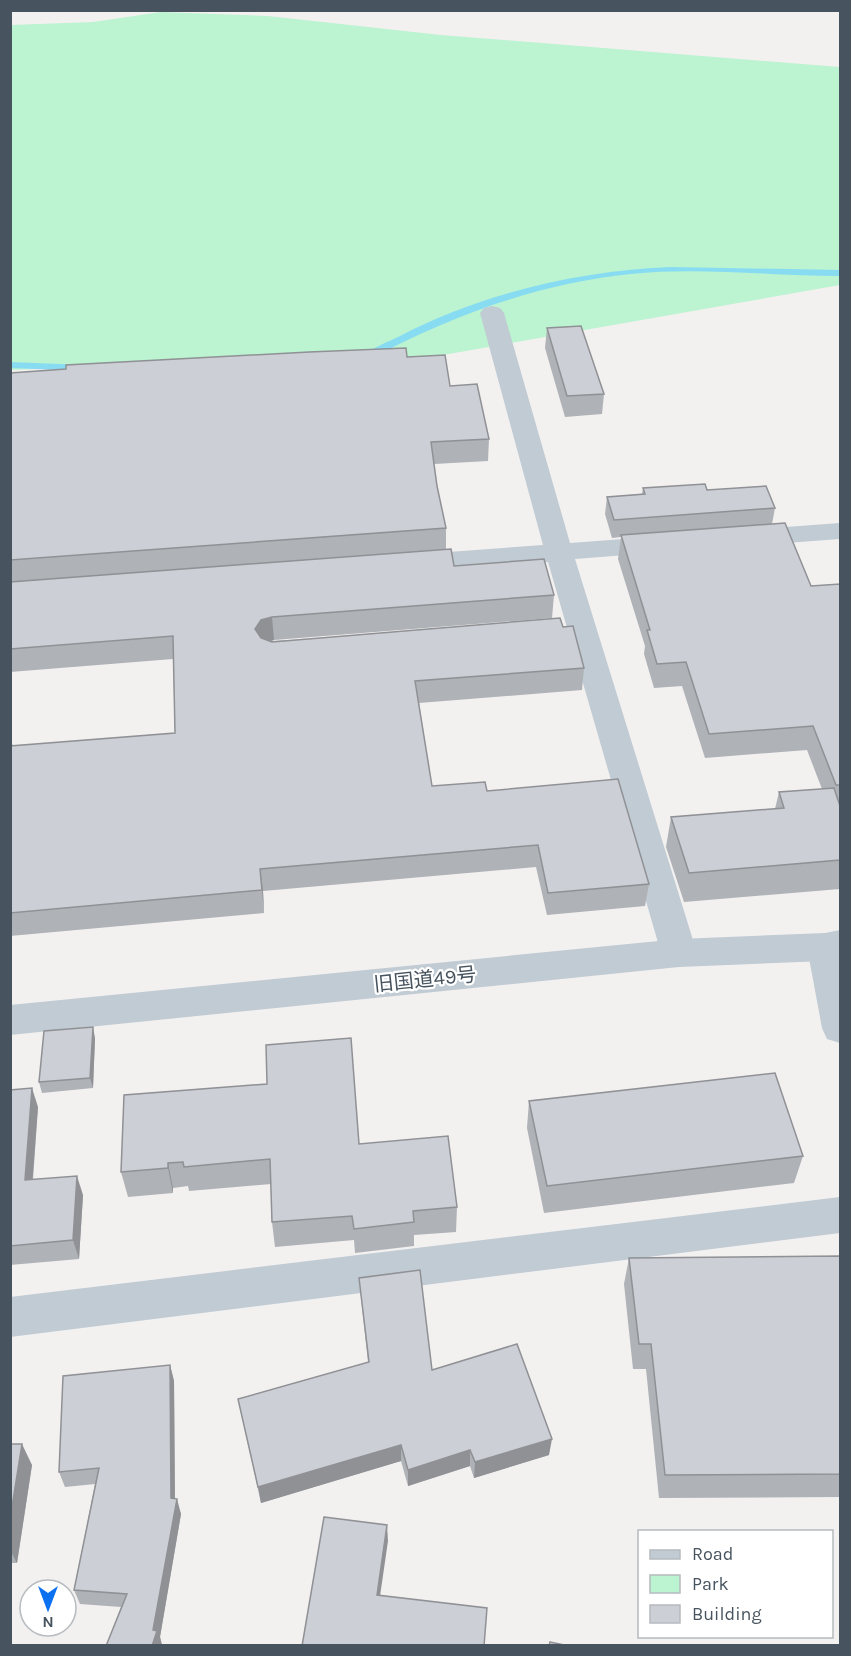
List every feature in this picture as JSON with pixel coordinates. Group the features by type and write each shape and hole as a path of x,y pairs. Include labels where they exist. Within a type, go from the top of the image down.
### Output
{"street":[{"path":"492,313 560,552 570,628 679,953"},
{"path":"723,540 840,531"},
{"path":"380,566 688,543"},
{"path":"832,946 840,1028"},
{"name":"旧国道49号","path":"10,1020 679,953 832,946"},
{"path":"10,1317 840,1215"}],"green space":[{"path":"161,12 268,16 441,35 840,67 840,285 352,371 62,368 11,370 10,25 93,22"}],"building":[{"path":"581,326 604,394 567,396 547,328"},
{"path":"406,348 407,357 445,355 450,386 477,384 489,439 431,442 446,528 10,560 10,373 66,369 66,365"},
{"path":"705,484 707,490 766,486 775,508 614,520 607,497 645,494 643,488"},
{"path":"785,523 811,586 840,584 840,785 836,785 813,726 709,734 686,662 657,664 647,630 650,630 621,535"},
{"path":"451,549 454,566 544,559 554,595 272,617 261,620 255,629 261,638 272,642 560,618 563,627 573,626 584,668 415,681 432,786 485,782 487,791 618,779 649,884 548,893 538,845 260,869 262,890 10,913 10,746 175,733 173,636 10,649 10,582"},
{"path":"834,788 840,806 840,860 689,873 671,817 784,808 779,792"},
{"path":"93,1027 90,1078 39,1082 44,1031"},
{"path":"351,1038 359,1144 448,1136 457,1207 413,1211 414,1222 354,1229 352,1216 272,1222 270,1159 184,1167 183,1162 168,1163 168,1168 121,1172 124,1095 267,1084 266,1045"},
{"path":"775,1073 803,1156 547,1186 529,1101"},
{"path":"32,1088 25,1180 77,1176 73,1240 10,1246 10,1090"},
{"path":"840,1256 840,1474 665,1475 651,1344 639,1344 629,1258"},
{"path":"420,1270 432,1370 517,1344 552,1439 475,1462 470,1450 408,1470 401,1445 258,1487 238,1399 369,1362 359,1278"},
{"path":"170,1365 171,1498 177,1499 153,1630 157,1631 152,1646 106,1646 127,1594 78,1590 76,1578 99,1468 59,1472 63,1376"},
{"path":"10,1444 22,1444 10,1519"},
{"path":"324,1517 387,1525 377,1595 487,1608 484,1646 302,1646"},
{"path":"550,1642 569,1646 549,1646"}],"waterway":[{"path":"369,356 420,329 483,304 581,278 632,271 671,270 840,273"},
{"path":"10,365 85,368"}]}
